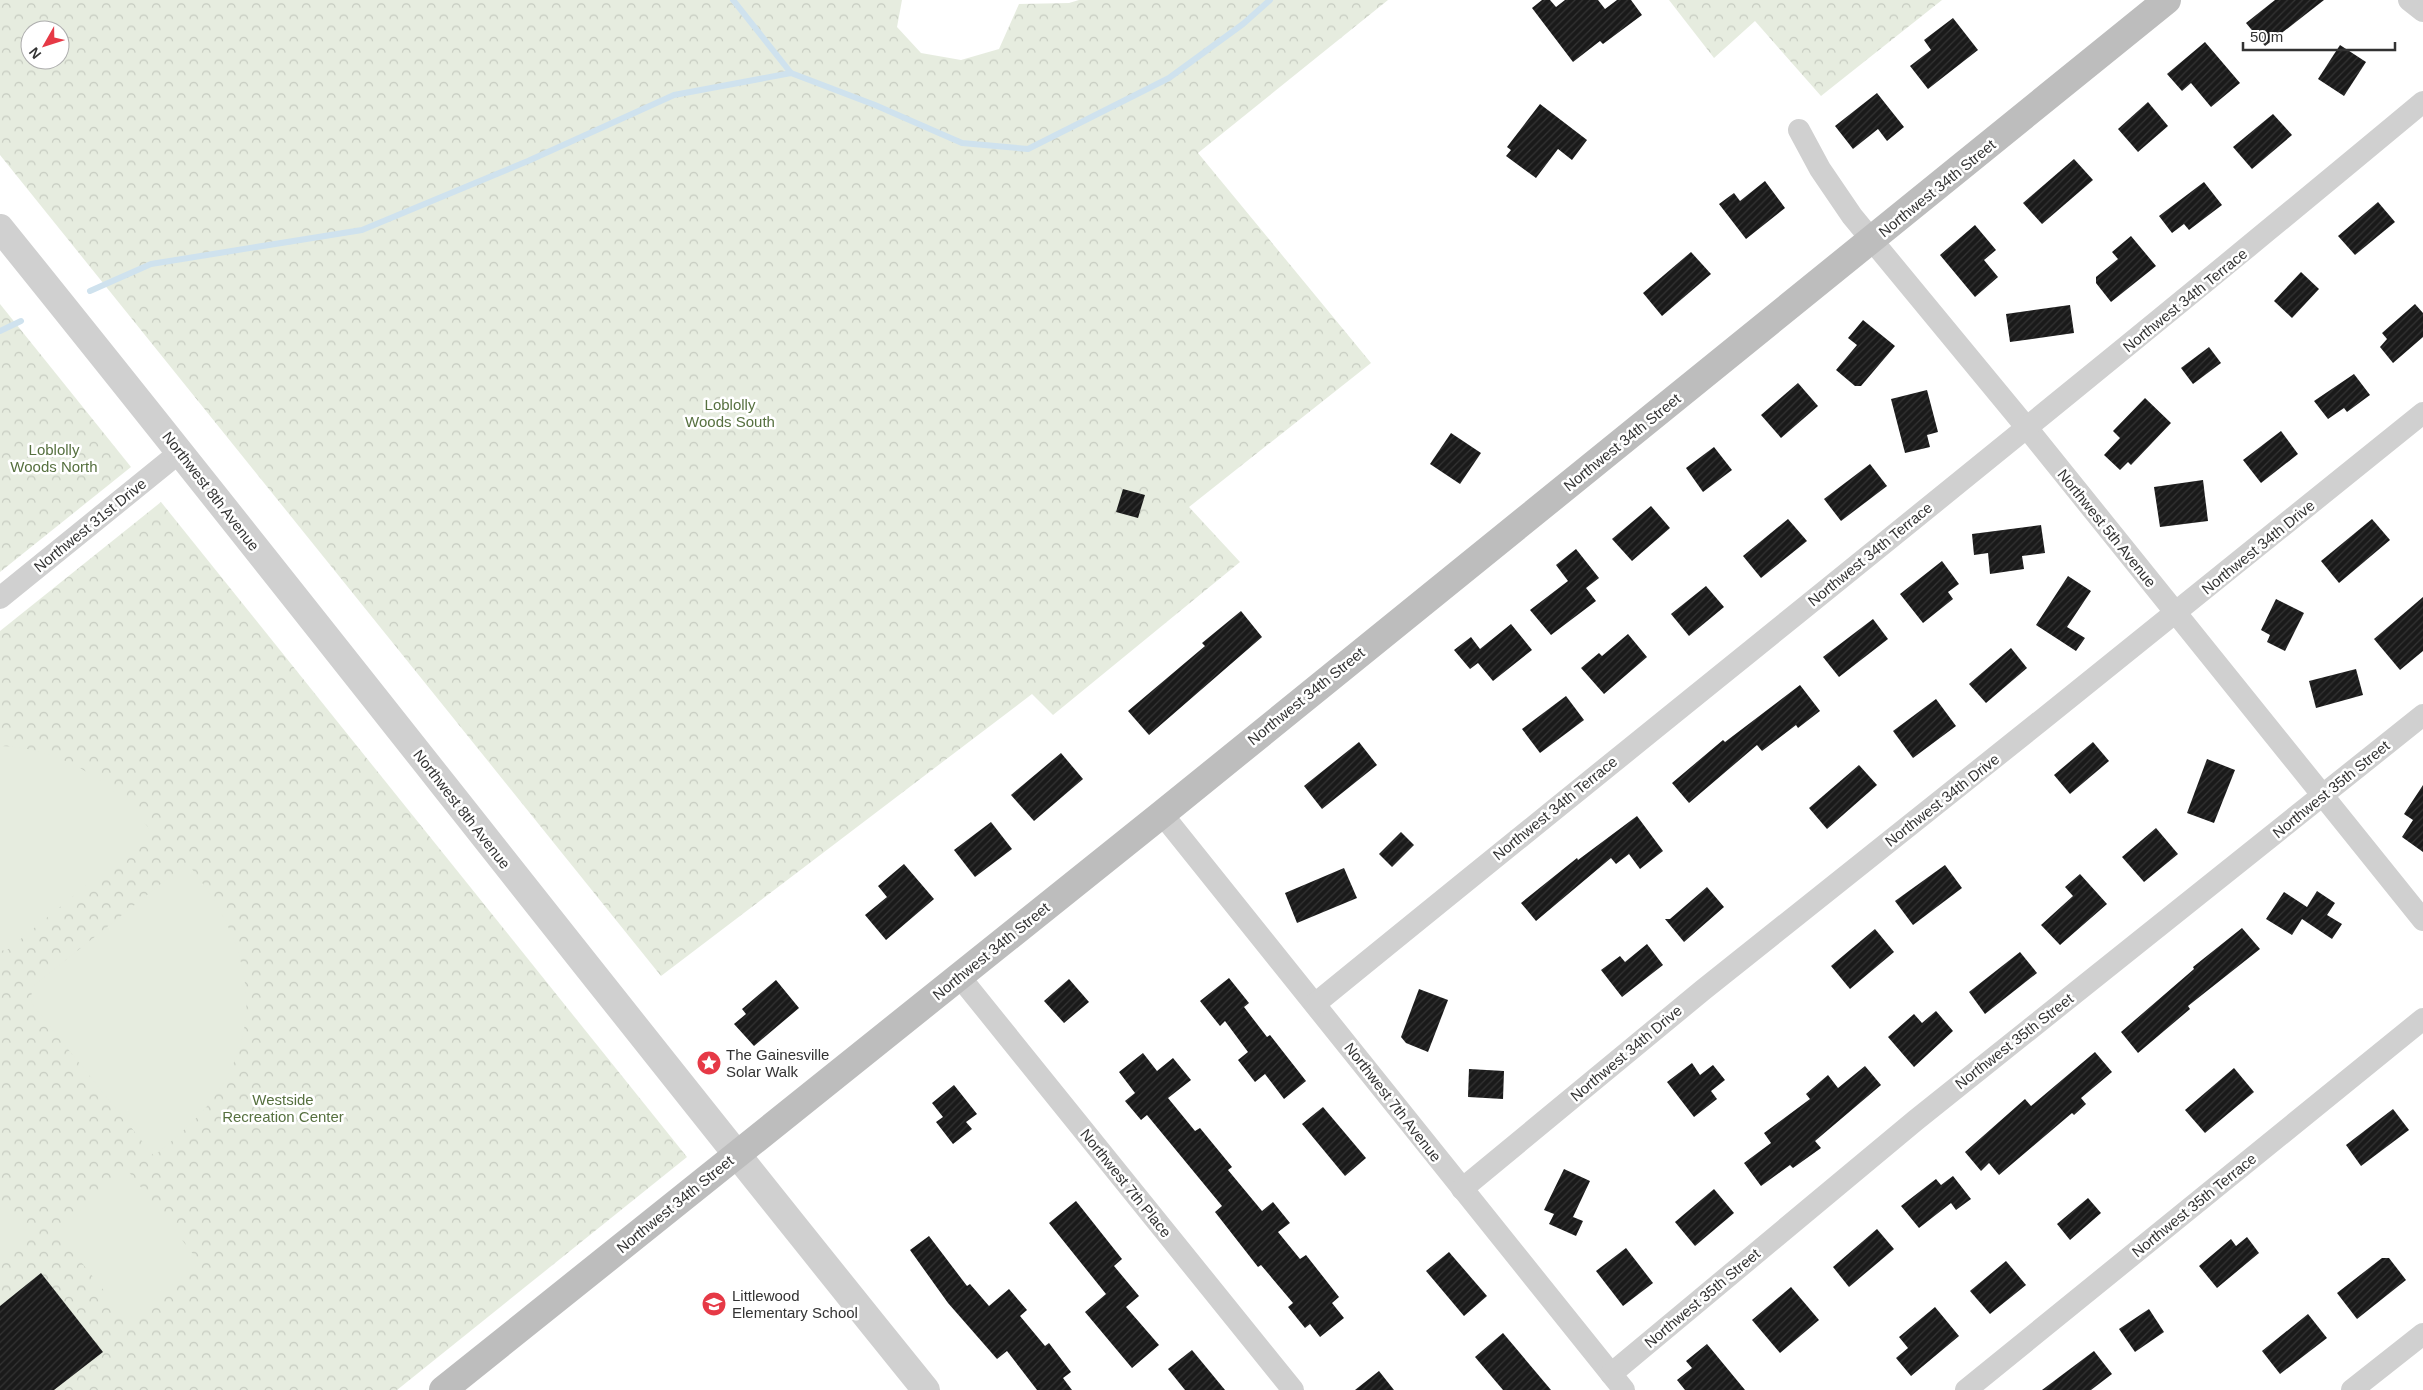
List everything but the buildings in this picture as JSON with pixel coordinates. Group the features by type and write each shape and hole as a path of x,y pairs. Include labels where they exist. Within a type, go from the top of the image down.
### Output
{"main road":[{"name":"Northwest 34th Street","path":"443,1390 1162,814 2167,0"}],"street":[{"path":"2409,0 2423,11"},
{"name":"Northwest 34th Terrace","path":"1315,1004 2150,329 2423,102"},
{"name":"Northwest 5th Avenue","path":"1799,130 1820,169 1852,216 2027,428 2423,920"},
{"name":"Northwest 8th Avenue","path":"0,228 180,452 736,1156 926,1390"},
{"name":"Northwest 34th Drive","path":"1462,1189 1702,990 2423,413"},
{"name":"Northwest 31st Drive","path":"0,598 180,452"},
{"name":"Northwest 35th Street","path":"1618,1382 1916,1120 2423,715"},
{"name":"Northwest 7th Avenue","path":"1162,814 1618,1382"},
{"name":"Northwest 7th Place","path":"959,976 1292,1390"},
{"name":"Northwest 35th Terrace","path":"1966,1390 2423,1019"},
{"path":"2352,1390 2423,1334"}],"green space":[{"name":"Loblolly Woods South","path":"0,0 902,0 897,27 921,53 961,60 999,49 1019,4 1069,3 1079,0 1388,0 1198,153 1371,363 1189,507 1240,562 1053,715 1032,694 661,976 0,155"},
{"path":"1669,0 1942,0 1821,96 1755,21 1714,58"},
{"name":"Loblolly Woods North","path":"0,304 131,467 0,572"},
{"name":"Westside Recreation Center","path":"161,502 687,1157 397,1390 0,1390 0,631"},
{"path":"0,746 23,748 45,753 86,771 121,798 152,832 6,951 0,950"},
{"path":"187,863 221,913 234,940 242,967 246,995 245,1024 238,1053 217,1093 192,1122 154,1156 31,1003 32,987"},
{"path":"129,1172 200,1263 127,1320 56,1230"},
{"path":"0,1200 27,1233 0,1256"}],"waterway":[{"path":"733,0 791,73"},
{"path":"90,291 151,264 362,230 528,161 674,95 791,73 875,105 962,143 1028,149 1169,78 1243,24 1270,0"},
{"path":"0,331 21,321"}],"place":[{"name":"The Gainesville Solar Walk","path":"709,1063"},
{"name":"Littlewood Elementary School","path":"714,1304"}]}
